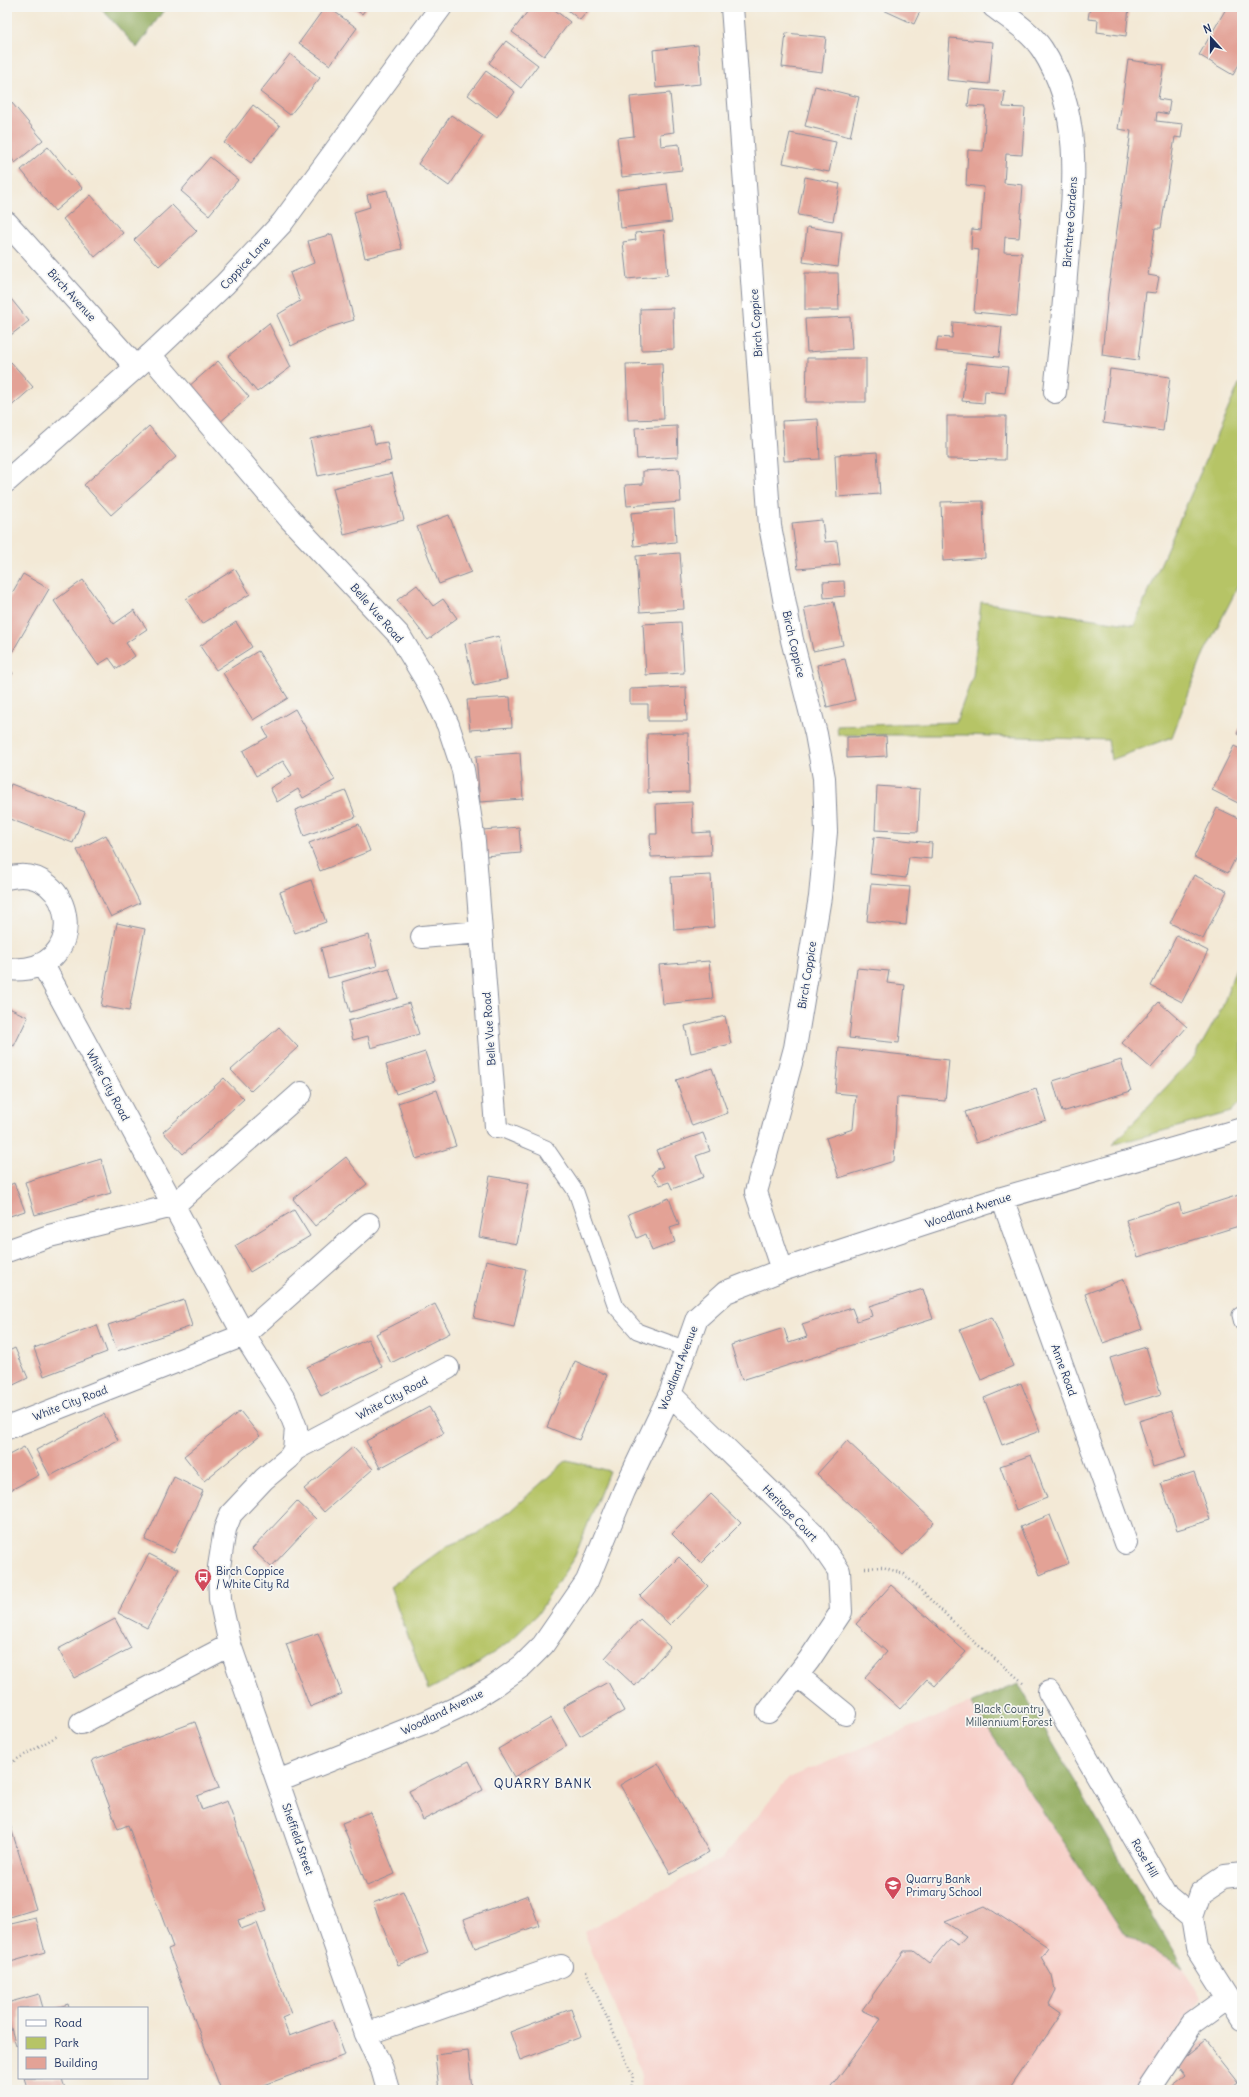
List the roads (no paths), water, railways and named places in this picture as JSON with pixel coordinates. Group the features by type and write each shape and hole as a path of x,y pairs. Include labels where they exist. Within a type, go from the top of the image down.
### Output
{"street":[{"name":"Coppice Lane","path":"7,481 143,361 225,284 282,223 441,7"},
{"name":"Birch Coppice","path":"732,7 770,526 792,640 821,756 826,832 820,897 796,1041 756,1192 782,1270"},
{"name":"Birchtree Gardens","path":"994,7 1020,26 1041,47 1061,86 1072,133 1074,190 1055,392"},
{"name":"Birch Avenue","path":"7,223 143,361"},
{"name":"Belle Vue Road","path":"143,361 398,634 429,685 448,725 463,770 474,841 496,1127"},
{"path":"7,878 17,875 38,879 55,891 65,910 67,931 59,950 43,964 26,970 7,969"},
{"path":"422,937 481,932"},
{"name":"White City Road","path":"43,964 244,1335 286,1402 296,1428 294,1450 289,1458 264,1479 231,1514 225,1529 219,1567 220,1599 230,1645"},
{"path":"7,1251 49,1236 174,1206 301,1093"},
{"name":"Woodland Avenue","path":"278,1781 426,1722 465,1704 522,1666 543,1645 587,1581 624,1492 670,1394 697,1318 726,1292 782,1270 1002,1198 1242,1129"},
{"name":"Anne Road","path":"1002,1198 1126,1543"},
{"name":"White City Road","path":"7,1428 244,1335 369,1224"},
{"name":"White City Road","path":"294,1450 448,1368"},
{"name":"Heritage Court","path":"670,1394 812,1532 839,1570 841,1612 798,1675"},
{"path":"81,1723 230,1645"},
{"name":"Sheffield Street","path":"230,1645 366,2034 382,2070 388,2090"},
{"path":"768,1712 798,1675 845,1714"},
{"name":"Rose Hill","path":"1048,1692 1168,1897 1192,1917"},
{"path":"1242,1875 1224,1877 1200,1893 1192,1917 1197,1948 1242,2019"},
{"path":"366,2034 561,1966"},
{"path":"1148,2090 1192,2024 1228,1998"}],"lane":[{"path":"496,1127 546,1148 576,1192 616,1307 637,1332 686,1349"}],"place":[{"name":"Birch Coppice / White City Rd","path":"203,1592"},
{"name":"Quarry Bank Primary School","path":"893,1900"}],"district":[{"name":"QUARRY BANK","path":"543,1783"}],"park label":[{"name":"Black Country Millennium Forest","path":"1009,1715"}]}
